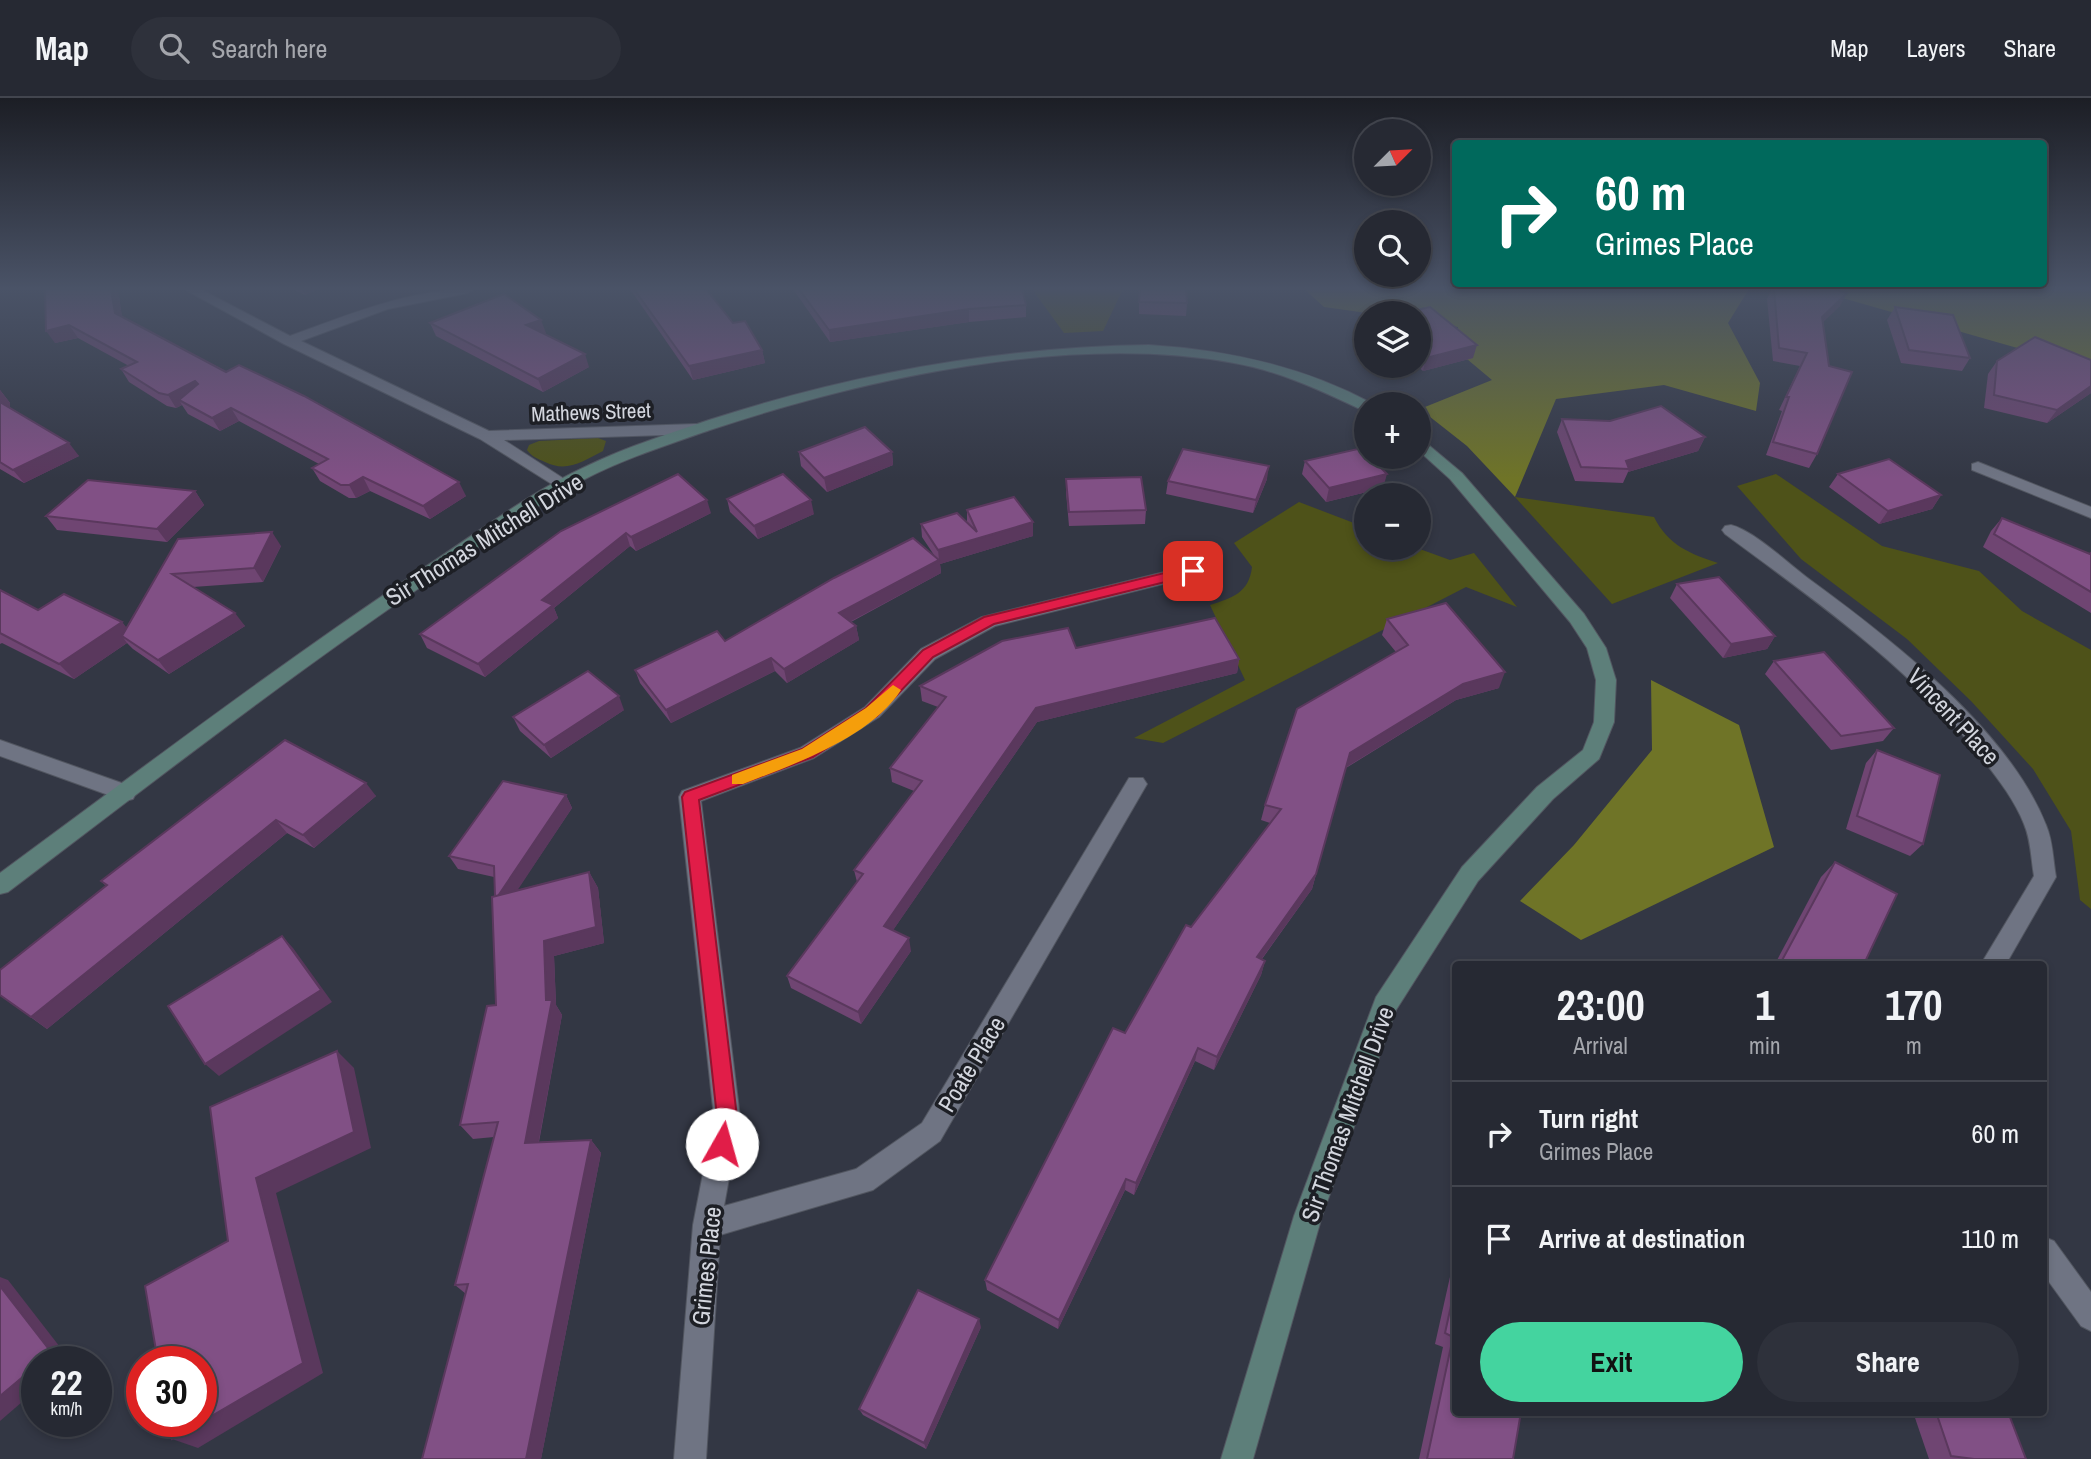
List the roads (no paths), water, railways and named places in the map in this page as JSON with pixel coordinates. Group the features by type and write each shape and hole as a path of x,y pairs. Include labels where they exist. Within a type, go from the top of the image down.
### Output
{"street":[{"name":"Mathews Street","path":"313,353 486,436 564,484"},
{"name":"Sir Thomas Mitchell Drive","path":"0,885 336,634 564,484 645,447 765,405 938,366 1077,353"},
{"name":"Sir Thomas Mitchell Drive","path":"1204,353 1247,359 1329,386 1354,400"},
{"name":"Mathews Street","path":"486,436 696,429"},
{"name":"Sir Thomas Mitchell Drive","path":"1237,1459 1308,1216 1385,1005 1470,874 1545,793 1592,754 1604,722 1606,680 1596,648 1577,618 1456,477 1431,453"},
{"path":"1978,467 2091,513"},
{"name":"Vincent Place","path":"1731,530 1902,660 1955,712 2006,773 2036,826 2045,877 1995,961"},
{"name":"Grimes Place","path":"690,1459 707,1225 727,1117 690,797 807,753 872,712 928,654 989,621 1193,571"},
{"path":"0,748 125,793"},
{"name":"Poate Place","path":"707,1225 863,1181 931,1132 1136,785"},
{"path":"2047,1255 2091,1316"}]}
